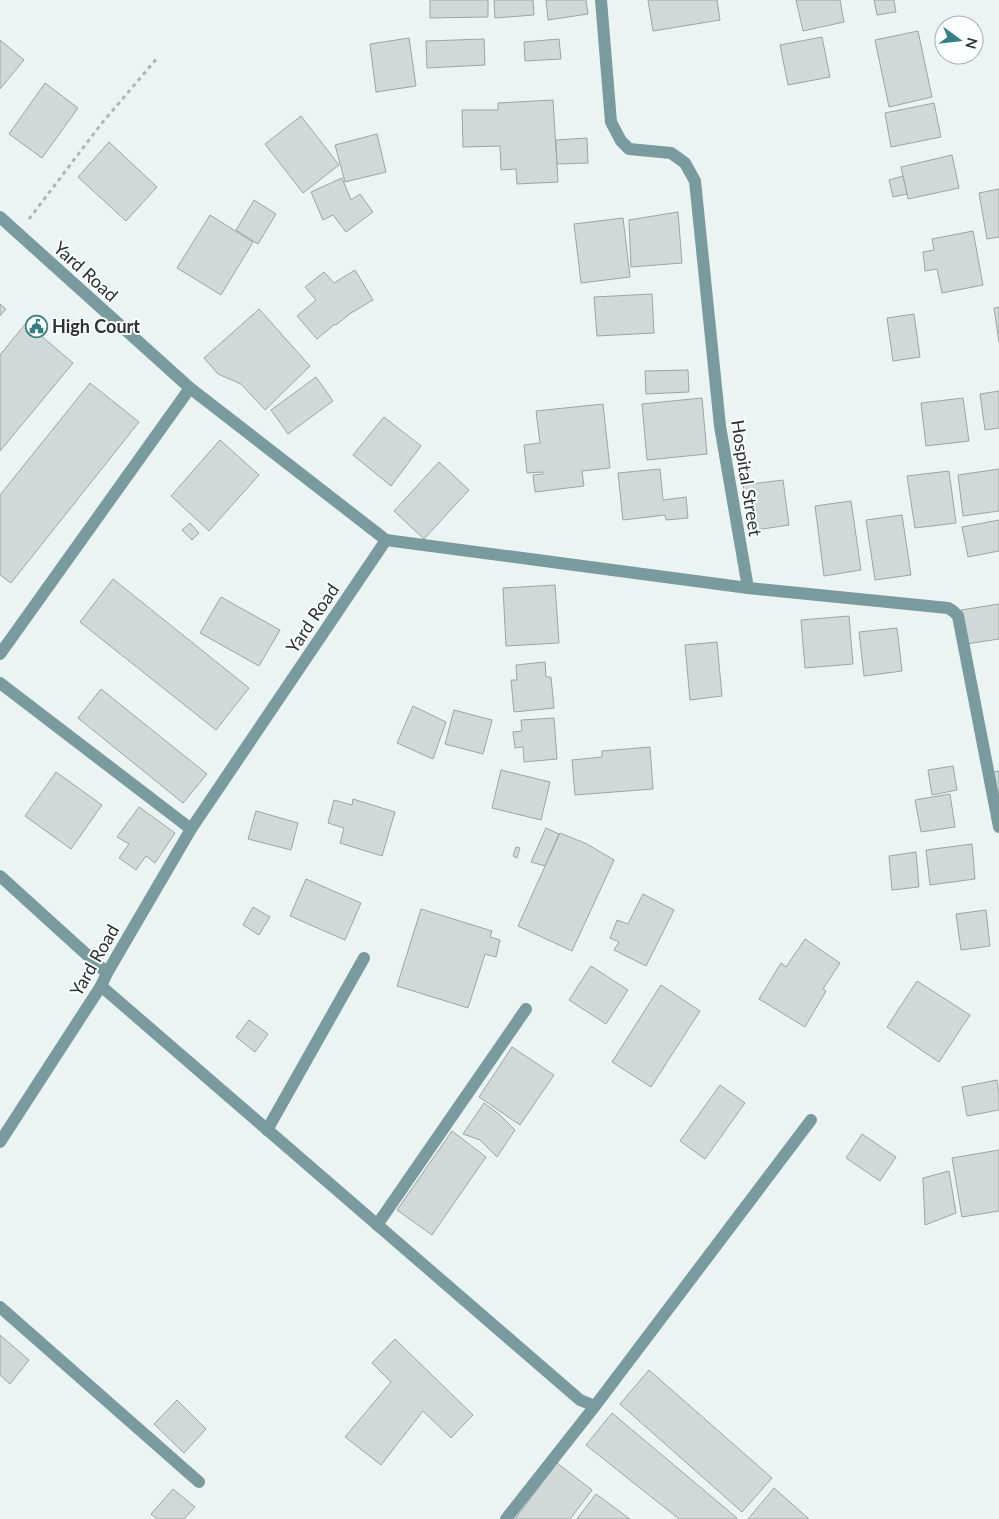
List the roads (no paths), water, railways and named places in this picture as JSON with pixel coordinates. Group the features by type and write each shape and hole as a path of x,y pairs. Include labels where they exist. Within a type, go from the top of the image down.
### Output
{"street":[{"name":"Hospital Street","path":"601,0 611,122 621,141 629,149 671,153 685,163 695,181 720,426 748,588"},
{"name":"Yard Road","path":"0,217 190,388 386,540 191,829 101,986 0,1142"},
{"path":"0,654 190,388"},
{"path":"386,540 748,588 948,608 958,616 999,827"},
{"path":"0,683 191,829"},
{"path":"0,876 107,973"},
{"path":"267,1130 364,958"},
{"path":"101,986 580,1400 595,1406"},
{"path":"377,1225 526,1009"},
{"path":"506,1519 595,1406 811,1120"},
{"path":"0,1307 199,1482"}],"place":[{"name":"High Court","path":"36,326"}]}
